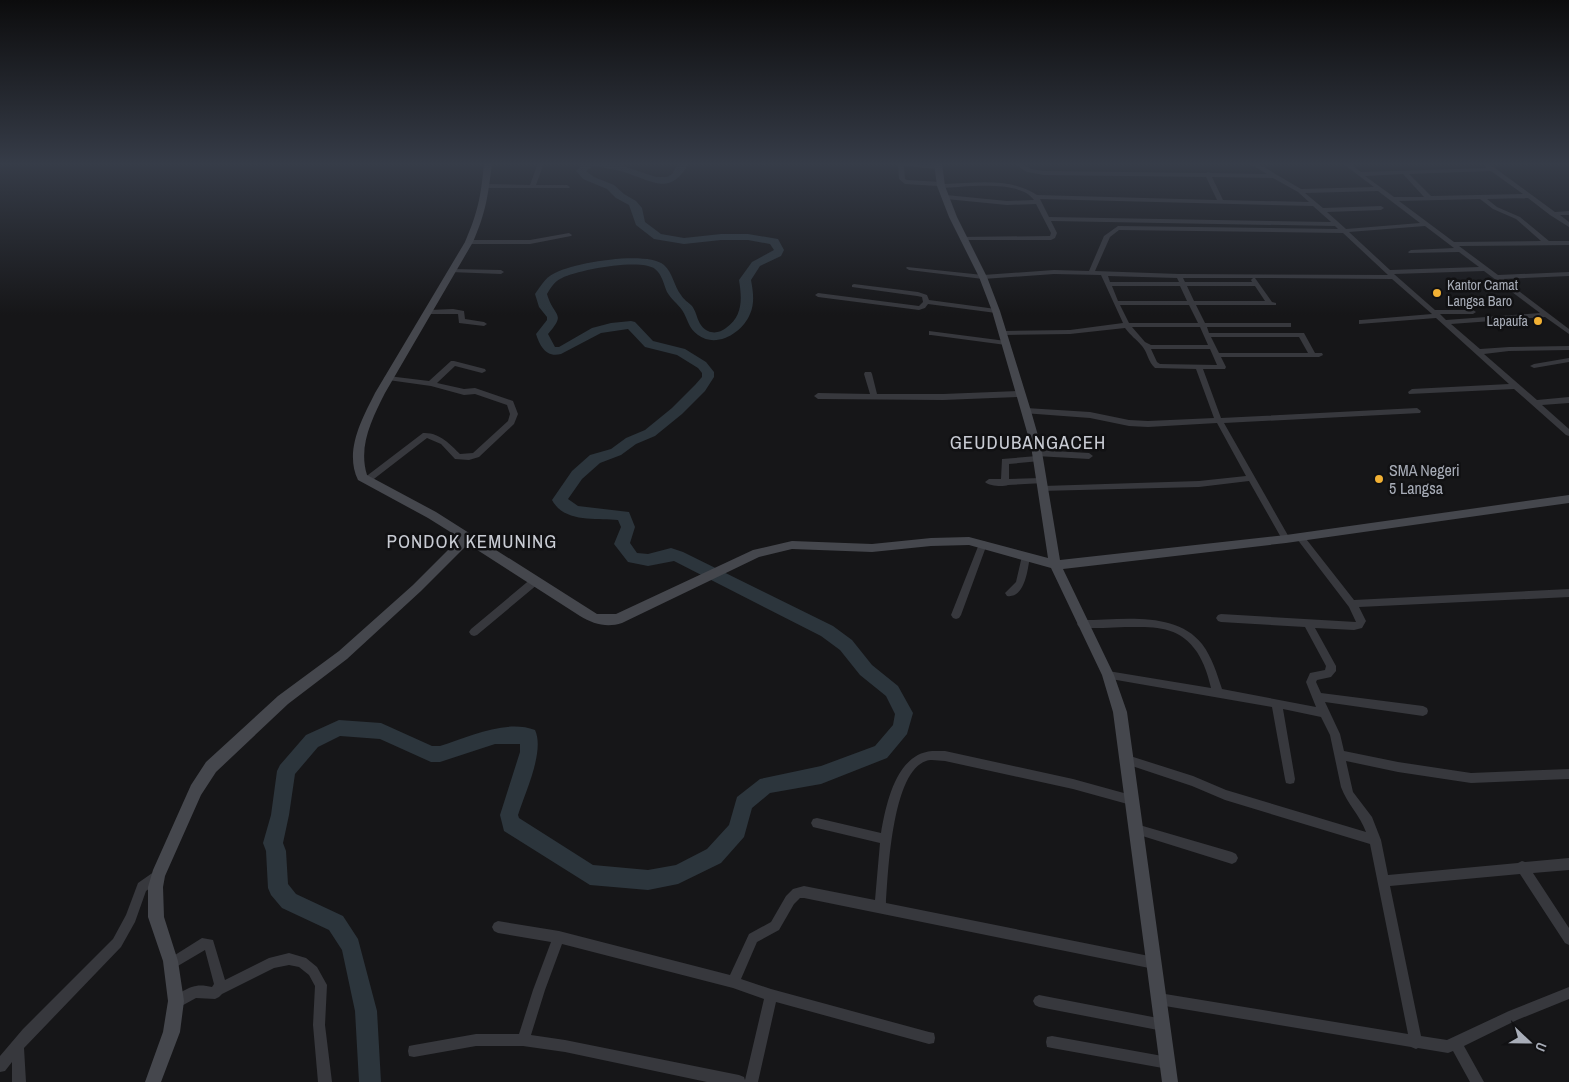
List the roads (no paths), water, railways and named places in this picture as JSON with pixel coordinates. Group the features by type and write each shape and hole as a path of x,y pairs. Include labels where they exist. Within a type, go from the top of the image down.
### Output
{"street":[{"path":"481,213 469,242 373,404 360,442 357,460 360,475 432,515 579,610 602,621 618,619 757,553 792,544 872,548 949,541 983,544 1055,565 1286,539 1569,499"},
{"path":"952,213 962,238 983,277 996,311 1026,411 1037,456 1050,544 1055,565 1108,675 1120,712 1170,1082"},
{"path":"962,238 1051,238 1054,234 1045,213"},
{"path":"1325,213 1569,433"},
{"path":"1413,213 1569,332"},
{"path":"1508,213 1518,218 1547,243"},
{"path":"1552,214 1561,213"},
{"path":"1552,214 1569,225"},
{"path":"1048,219 1336,224"},
{"path":"1091,274 1107,236 1118,228 1344,231 1427,224"},
{"path":"469,242 530,242 569,235"},
{"path":"1453,244 1569,243"},
{"path":"1411,252 1461,250"},
{"path":"909,268 983,277 1035,272 1179,276 1392,275 1485,269"},
{"path":"452,271 502,272"},
{"path":"1104,274 1128,325 1146,346 1154,363 1158,366 1222,367 1179,276"},
{"path":"1495,277 1569,274"},
{"path":"1116,303 1273,303 1251,276"},
{"path":"1108,284 1256,284"},
{"path":"818,295 919,308 923,307 926,302 925,296 918,294 854,286"},
{"path":"926,302 996,311"},
{"path":"429,312 438,313 448,310 462,312 461,321 484,324"},
{"path":"1439,317 1473,312"},
{"path":"1361,322 1439,317 1546,315"},
{"path":"1003,333 1070,332 1128,325 1289,325"},
{"path":"931,333 1006,343"},
{"path":"1208,335 1300,335 1316,355"},
{"path":"1146,346 1213,346"},
{"path":"1477,352 1509,349 1569,348"},
{"path":"1217,355 1316,355"},
{"path":"1534,366 1569,360"},
{"path":"431,384 454,363 482,371"},
{"path":"1199,368 1220,422 1286,539"},
{"path":"868,374 874,396"},
{"path":"367,480 426,435 444,442 458,457 474,456 514,417 513,407 510,403 475,390 464,392 431,384 388,378"},
{"path":"1412,392 1515,386"},
{"path":"818,396 943,397 1020,394"},
{"path":"1534,403 1569,400"},
{"path":"1026,411 1090,415 1130,423 1220,422 1417,411"},
{"path":"1005,483 1005,462 1037,456 1089,456"},
{"path":"989,482 1042,485 1199,484 1252,478"},
{"path":"153,1082 171,1029 176,1003 171,964 156,921 155,888 158,875 196,790 211,768 283,700 344,655 417,588 468,537"},
{"path":"1221,618 1354,626 1359,624 1360,620 1352,604 1300,537"},
{"path":"956,615 983,544"},
{"path":"1010,593 1020,584 1026,556"},
{"path":"474,632 535,581"},
{"path":"1352,604 1569,593"},
{"path":"1082,624 1157,623 1168,625 1186,634 1204,652 1218,693"},
{"path":"1308,623 1331,666 1331,671 1328,674 1313,676 1311,682 1324,714 1332,727 1349,796 1368,821 1374,840 1416,1043"},
{"path":"1108,675 1218,693 1324,714"},
{"path":"1317,697 1423,711"},
{"path":"1277,704 1290,778"},
{"path":"880,908 885,839 898,785 908,767 919,758 929,755 970,762 1132,800"},
{"path":"1339,755 1398,767 1471,778 1569,774"},
{"path":"1127,760 1193,781 1225,795 1374,840"},
{"path":"817,823 885,839"},
{"path":"1136,829 1232,858"},
{"path":"1384,881 1569,864"},
{"path":"1522,867 1569,939"},
{"path":"0,1066 113,947 131,918 142,887 158,875"},
{"path":"733,982 753,938 775,926 790,900 796,893 804,892 1154,963"},
{"path":"498,927 559,937 733,982 771,995 929,1038"},
{"path":"523,1040 559,937"},
{"path":"171,964 202,944 209,944 221,986 220,989"},
{"path":"176,1003 195,992 215,993 273,962 289,959 302,962 313,971 321,985 320,1025 325,1082"},
{"path":"1159,1000 1448,1047 1514,1015 1569,993"},
{"path":"751,1082 771,995"},
{"path":"1039,1001 1163,1025"},
{"path":"414,1051 476,1040 523,1040 565,1046 739,1082"},
{"path":"1052,1042 1168,1063"},
{"path":"1456,1043 1476,1082"},
{"path":"18,1046 19,1082"}],"waterway":[{"path":"370,1082 366,1011 351,946 336,923 289,901 278,888 276,851 273,843 280,815 286,771 312,741 339,728 381,731 431,754 440,754 495,736 529,736 529,752 509,815 511,824 590,875 648,880 678,874 714,856 737,830 744,803 766,785 821,775 881,752 901,728 904,713 892,691 866,670 846,645 827,631 678,556 671,554 648,560 633,558 622,544 628,527 624,516 576,511 559,500 577,475 595,459 616,452 631,441 650,433 677,411 700,388 708,377 708,372 702,365 681,352 649,344 631,325 596,330 563,349 551,350 546,345 542,334 553,321 553,317 545,307 541,294 548,283 567,272 595,266 627,262 653,263 664,272 676,298 687,308 693,324 703,334 715,336 726,333 737,326 745,313 748,298 745,280 756,264 777,254 779,250 774,241 748,237 721,237 684,241 658,237 640,223 638,213"}],"place":[{"name":"Kantor Camat Langsa Baro","path":"1437,293"},
{"name":"Lapaufa","path":"1538,321"},
{"name":"SMA Negeri 5 Langsa","path":"1379,479"}],"district":[{"name":"GEUDUBANGACEH","path":"1028,442"},
{"name":"PONDOK KEMUNING","path":"472,541"}]}
